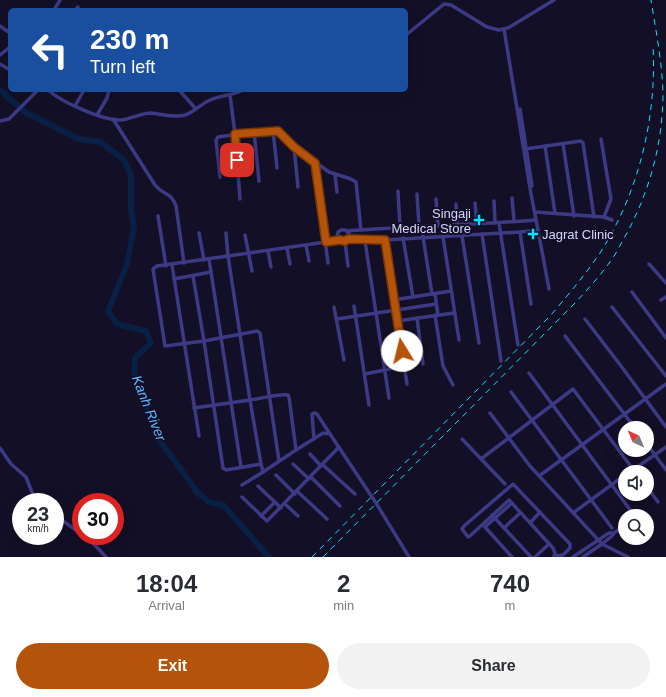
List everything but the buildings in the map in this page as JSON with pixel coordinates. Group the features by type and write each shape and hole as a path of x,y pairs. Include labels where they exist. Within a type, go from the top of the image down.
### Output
{"street":[{"path":"438,0 442,5"},
{"path":"408,33 442,5 451,5 487,28 499,30 505,29 554,0"},
{"path":"505,29 534,212 549,289"},
{"path":"0,55 8,49"},
{"path":"0,121 12,116 36,92"},
{"path":"51,92 63,101 97,115 121,120 150,113 178,116 190,113 209,100 238,92"},
{"path":"75,106 83,92"},
{"path":"97,115 107,98 108,92"},
{"path":"181,92 196,109"},
{"path":"230,95 235,134 240,199"},
{"path":"113,119 155,185 159,190 170,195 173,199 176,206 184,263"},
{"path":"274,130 277,168"},
{"path":"220,177 216,140 218,137 254,132 278,131 294,147 315,163 335,175 351,179 356,182 362,230"},
{"path":"254,132 259,182"},
{"path":"601,139 611,199 604,217"},
{"path":"525,149 579,141 583,142 594,217"},
{"path":"563,144 574,216"},
{"path":"545,146 555,213"},
{"path":"294,147 298,187"},
{"path":"315,163 328,263"},
{"path":"335,175 337,192"},
{"path":"398,191 400,227"},
{"path":"417,194 421,226 436,304 436,315 443,366 453,385"},
{"path":"512,198 514,221"},
{"path":"436,199 438,226"},
{"path":"494,201 518,345"},
{"path":"475,203 476,224"},
{"path":"456,204 457,225"},
{"path":"534,212 604,217 612,220"},
{"path":"158,216 166,266"},
{"path":"340,240 337,237 338,232 341,230 347,231 536,220"},
{"path":"279,461 260,334 257,331 167,346 164,343 153,269 157,266 166,266 340,240 385,240 500,234 538,230"},
{"path":"347,231 349,235 346,240 348,266"},
{"path":"226,232 228,256 250,400 263,472"},
{"path":"520,232 531,304"},
{"path":"199,233 204,260"},
{"path":"482,234 501,361"},
{"path":"246,235 252,271"},
{"path":"462,236 479,344"},
{"path":"443,237 459,340"},
{"path":"403,238 413,297"},
{"path":"365,240 389,398"},
{"path":"385,240 407,384"},
{"path":"306,245 309,261"},
{"path":"287,248 290,264"},
{"path":"268,251 271,267"},
{"path":"209,259 241,467"},
{"path":"649,264 666,283"},
{"path":"172,265 199,436"},
{"path":"174,279 211,272"},
{"path":"193,276 223,468 226,470 261,464"},
{"path":"393,300 451,291"},
{"path":"632,292 666,338"},
{"path":"661,300 666,296"},
{"path":"337,319 436,304"},
{"path":"354,306 369,406"},
{"path":"334,307 344,360"},
{"path":"612,307 666,376"},
{"path":"397,321 454,312"},
{"path":"417,318 423,364"},
{"path":"585,320 666,427"},
{"path":"565,336 630,421"},
{"path":"365,374 404,366"},
{"path":"528,373 630,509"},
{"path":"539,476 666,384"},
{"path":"482,459 573,389 629,465"},
{"path":"510,392 612,528"},
{"path":"194,408 285,394 288,395 296,450"},
{"path":"314,439 312,414 314,413 317,414 376,503 409,557"},
{"path":"490,413 530,466 598,540 602,544 628,557"},
{"path":"242,485 314,439 323,434 330,434"},
{"path":"462,439 505,484"},
{"path":"641,465 666,446"},
{"path":"242,498 267,521 296,493 339,447"},
{"path":"0,448 12,464 26,477 33,493"},
{"path":"310,454 355,494"},
{"path":"655,455 666,470"},
{"path":"293,464 340,506"},
{"path":"276,476 326,519"},
{"path":"573,513 618,480"},
{"path":"502,492 549,544 554,551 554,556 563,555 569,550 571,546 515,484 511,484 502,492 464,526 463,531 468,537 470,536 484,526 510,501"},
{"path":"258,486 281,508"},
{"path":"654,497 658,502"},
{"path":"261,516 275,502"},
{"path":"285,504 298,516"},
{"path":"530,523 540,512"},
{"path":"504,528 520,513"},
{"path":"494,517 529,556"},
{"path":"484,526 512,557"},
{"path":"573,557 609,533 618,529"},
{"path":"583,557 612,536 614,532"},
{"path":"535,557 549,544"},
{"path":"95,545 106,557"}],"waterway":[{"name":"Kanh River","path":"0,90 25,112 79,139 100,142 124,160 131,175 131,209 134,228 127,264 108,311 117,324 146,331 151,343 135,358 134,375 158,438 197,492 209,502 223,505 269,557"}],"railway":[{"path":"323,557 575,303 599,276 616,253 635,217 642,200 654,165 661,130 663,93 651,0"},
{"path":"312,557 551,315 600,253 614,230 625,205 643,153 652,99 653,45"}],"place":[{"name":"Singaji Medical Store","path":"479,220"},
{"name":"Jagrat Clinic","path":"533,234"}],"route":[{"path":"237,160 235,134 274,130 278,131 294,147 315,163 326,242 340,240 345,241 348,239 385,240 402,351"}]}
